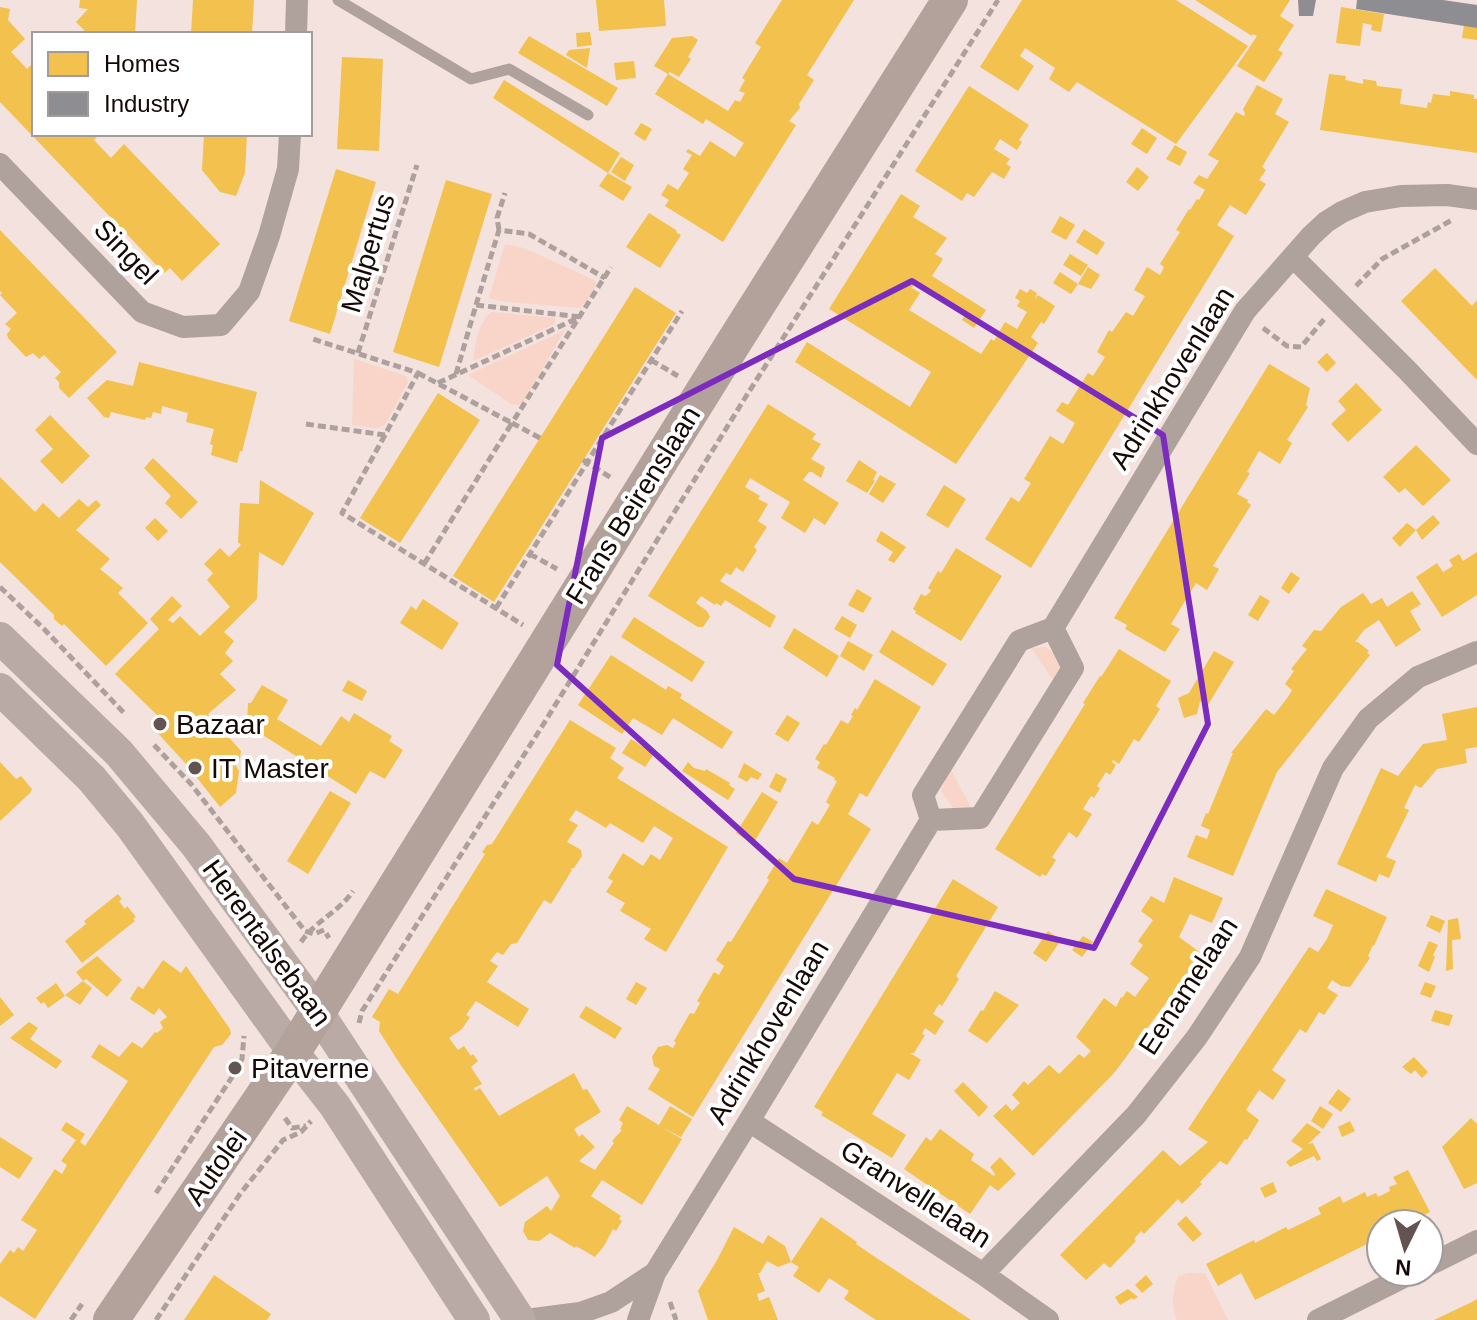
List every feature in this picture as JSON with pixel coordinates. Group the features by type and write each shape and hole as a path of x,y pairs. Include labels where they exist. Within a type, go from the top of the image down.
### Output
{"main road":[{"name":"Frans Beirenslaan","path":"317,1011 950,0"},
{"name":"Herentalsebaan","path":"0,638 119,753 196,845 317,1011 523,1320"},
{"name":"Herentalsebaan","path":"0,689 92,779 130,825 335,1106 474,1320"},
{"name":"Autolei","path":"100,1307 293,1052 317,1011"}],"street":[{"path":"296,32 297,0"},
{"name":"Singel","path":"0,164 142,312 183,327 221,325 249,292 288,169 290,136"},
{"name":"Adrinkhovenlaan","path":"1053,628 1245,311 1311,236 1326,222 1365,202 1401,196 1447,195 1470,206"},
{"path":"1293,257 1477,444"},
{"path":"1053,628 1073,668 980,818 931,820 923,795 1019,641 1053,628"},
{"name":"Eenamelaan","path":"983,1274 1136,1115 1197,1037 1250,957 1333,768 1368,719 1418,677 1477,652"},
{"name":"Adrinkhovenlaan","path":"638,1320 655,1273 931,820"},
{"name":"Granvellelaan","path":"749,1121 1048,1320"},
{"path":"1445,1257 1477,1241"},
{"name":"Adrinkhovenlaan","path":"523,1320 580,1313 611,1302 655,1273"},
{"path":"1318,1320 1382,1288"}],"lane":[{"path":"338,0 471,79 509,69 588,115"}],"path":[{"path":"369,1000 998,0"},
{"name":"Malpertus","path":"358,353 417,165"},
{"path":"456,374 499,230 497,218 505,193"},
{"path":"1245,311 1266,324 1263,329 1287,346 1301,347 1327,316 1318,307 1343,281 1352,290 1382,259 1470,206"},
{"path":"499,230 529,234 605,278"},
{"path":"424,564 611,267"},
{"path":"476,305 581,317"},
{"path":"496,608 585,461 682,311"},
{"path":"438,383 581,317"},
{"name":"Malpertus","path":"313,339 418,373 540,438"},
{"path":"651,360 679,376"},
{"path":"418,373 342,513 523,625"},
{"path":"306,424 385,435"},
{"path":"585,461 615,479"},
{"path":"530,554 558,570"},
{"path":"150,1203 242,1059 245,1032"},
{"path":"156,1320 240,1194 283,1140 301,1132 309,1124"},
{"path":"71,1320 100,1307"}],"highlighted area":[{"path":"912,281 1163,435 1208,724 1094,948 794,879 557,665 602,438"}],"shaded area":[{"path":"505,244 524,248 596,281 593,292 579,308 489,298"},
{"path":"491,312 555,318 555,324 473,361 480,328"},
{"path":"565,330 521,405 511,404 468,375"},
{"path":"354,359 406,376 408,382 385,425 377,428 352,425"},
{"path":"1045,647 1059,656 1062,671 1054,681 1031,648"},
{"path":"950,768 970,806 966,811 955,810 941,791"},
{"path":"1187,1273 1205,1273 1228,1320 1177,1320 1173,1304 1174,1288 1178,1277"}],"building: Homes":[{"path":"80,0 137,0 135,32 86,32 76,22 88,9 79,8"},
{"path":"193,0 254,0 252,32 191,32"},
{"path":"596,0 664,0 666,26 599,31"},
{"path":"782,0 854,0 807,75 814,80 799,104 800,108 789,121 796,125 723,242 665,206 669,200 661,195 668,184 678,190 689,173 683,169 692,155 686,152 688,149 700,156 710,141 735,157 744,143 706,119 703,124 655,94 668,74 728,111 735,100 740,102 745,93 739,91 745,80 742,78 761,47 755,43"},
{"path":"1022,0 1176,0 1248,46 1176,144 1077,82 1069,92 1049,79 1055,68 1025,48 1020,56 1034,66 1018,91 980,67"},
{"path":"1195,0 1290,0 1280,16 1294,25 1278,50 1283,53 1264,82 1237,66 1257,36 1252,36"},
{"path":"0,7 10,9 8,20 25,39 11,52 27,69 32,64 32,135 0,102"},
{"path":"1341,7 1384,14 1381,32 1371,30 1372,25 1363,23 1360,46 1336,43"},
{"path":"1464,25 1477,28 1477,40 1462,38"},
{"path":"590,32 592,45 577,47 576,33"},
{"path":"529,36 618,88 607,106 518,53"},
{"path":"692,36 698,40 688,57 691,59 679,77 670,72 668,74 654,66 672,38"},
{"path":"590,48 587,68 566,55 569,50"},
{"path":"342,57 383,59 379,151 337,149"},
{"path":"634,61 636,78 616,80 614,63"},
{"path":"1329,74 1346,76 1345,80 1363,84 1363,79 1376,81 1377,86 1402,89 1400,104 1427,108 1433,94 1450,96 1450,91 1474,95 1477,99 1477,153 1320,130"},
{"path":"504,80 620,153 608,173 493,98"},
{"path":"1257,85 1283,99 1275,114 1289,122 1262,167 1266,170 1259,180 1266,184 1246,215 1230,205 1217,225 1234,236 1031,568 985,539 1011,497 1019,502 1031,483 1024,479 1050,436 1063,444 1075,423 1056,411 1062,402 1068,405 1088,373 1093,376 1105,357 1097,352 1109,330 1112,332 1126,312 1133,316 1145,296 1134,290 1147,267 1160,275 1164,267 1160,264 1180,232 1176,230 1205,190 1193,183 1199,175 1207,179 1219,161 1208,155 1236,112 1244,116 1243,109"},
{"path":"969,86 1029,125 1019,140 1022,142 1017,150 1000,139 994,149 1010,159 1006,164 1011,167 1004,179 992,172 974,197 967,193 962,201 915,171"},
{"path":"641,123 652,129 645,141 634,134"},
{"path":"1142,128 1157,138 1147,154 1131,144"},
{"path":"33,136 98,136 94,140 111,158 124,144 220,244 182,281 170,268 164,273"},
{"path":"204,136 247,136 245,173 236,196 220,192 202,170"},
{"path":"1175,145 1187,152 1180,166 1166,159"},
{"path":"621,157 634,165 625,181 611,172"},
{"path":"1137,167 1149,177 1138,191 1126,182"},
{"path":"336,169 376,182 330,334 289,321"},
{"path":"608,173 632,187 623,201 599,186"},
{"path":"446,180 492,194 439,367 393,352"},
{"path":"901,194 920,206 913,217 947,238 935,254 943,259 932,276 986,310 974,328 962,320 966,313 915,282 912,288 920,293 909,310 981,354 991,339 994,341 1005,322 1017,329 1027,312 1017,306 1020,301 1015,298 1020,289 1027,293 1030,289 1037,293 1035,299 1038,295 1055,306 1031,337 1038,343 956,464 795,362 807,342 910,407 931,372 829,309"},
{"path":"649,213 681,235 660,268 626,247"},
{"path":"1060,216 1075,225 1066,240 1051,232"},
{"path":"1084,229 1105,243 1097,255 1076,242"},
{"path":"0,230 117,352 69,398 59,388 55,378 61,372 44,355 39,359 33,353 26,357 8,338 11,329 5,324 17,313 0,295"},
{"path":"1070,254 1088,265 1081,276 1063,265"},
{"path":"1088,267 1100,275 1091,289 1078,284"},
{"path":"1435,268 1472,306 1477,300 1477,380 1401,301"},
{"path":"1060,272 1078,284 1071,294 1053,283"},
{"path":"635,287 676,313 494,602 453,576"},
{"path":"1327,353 1336,363 1327,372 1317,362"},
{"path":"139,362 257,392 237,463 211,455 214,429 186,422 188,413 162,406 161,414 153,412 151,418 146,417 145,420 111,412 109,418 104,417 87,398 107,380 133,386"},
{"path":"1269,364 1310,388 1308,407 1287,440 1292,443 1280,464 1259,451 1237,494 1251,505 1213,566 1219,569 1207,590 1196,583 1171,624 1180,629 1165,652 1125,629 1127,625 1114,618"},
{"path":"1356,383 1382,410 1348,442 1331,424 1346,410 1338,401"},
{"path":"438,393 480,420 400,543 360,518"},
{"path":"768,404 816,434 812,439 821,444 811,459 825,467 821,478 809,472 803,480 839,503 825,525 814,518 805,533 781,518 790,502 750,478 745,487 768,504 758,521 767,527 743,572 736,567 731,575 726,573 720,581 776,616 770,628 725,600 721,606 715,605 701,596 696,603 710,617 703,627 698,627 648,596"},
{"path":"50,415 90,456 62,484 40,461 53,449 35,430"},
{"path":"1416,445 1451,480 1423,506 1405,488 1399,493 1383,477"},
{"path":"153,458 198,502 181,519 165,503 171,496 144,468"},
{"path":"859,460 877,472 867,493 846,481"},
{"path":"880,475 896,484 883,503 869,494"},
{"path":"0,477 35,512 43,503 59,518 79,499 88,507 96,500 101,505 76,530 110,559 100,569 123,588 118,593 148,623 106,666 64,624 62,626 54,619 54,615 0,562"},
{"path":"260,480 314,513 283,566 259,552 257,599 224,632 234,641 225,653 233,661 220,674 236,690 208,714 241,751 236,766 239,771 236,793 220,807 154,729 153,718 157,715 115,674 159,629 150,619 172,596 182,606 168,620 173,623 180,616 200,636 230,607 207,580 213,573 204,564 220,548 229,557 241,545 238,542 240,503 259,504"},
{"path":"944,485 966,499 948,528 926,515"},
{"path":"1433,515 1440,523 1422,540 1416,530"},
{"path":"155,518 168,531 158,541 145,528"},
{"path":"1407,523 1416,530 1400,547 1392,538"},
{"path":"881,531 906,547 894,563 888,560 893,552 876,541"},
{"path":"956,548 1002,576 961,641 913,609 921,594 925,596 931,591 928,588"},
{"path":"1477,552 1477,595 1442,617 1416,577 1437,563 1443,572 1453,566 1449,560 1459,554 1463,561"},
{"path":"1291,572 1300,578 1289,594 1281,588"},
{"path":"857,589 872,598 863,613 848,605"},
{"path":"1412,591 1421,604 1410,611 1421,630 1396,647 1379,620 1364,630 1355,642 1370,655 1277,772 1233,876 1187,857 1196,835 1207,839 1210,830 1201,826 1231,753 1266,709 1274,715 1288,697 1292,690 1285,684 1294,671 1291,669 1307,649 1302,646 1314,630 1321,631 1341,607 1363,593 1371,604 1382,598 1387,607"},
{"path":"1260,595 1270,601 1258,621 1248,615"},
{"path":"423,599 459,623 442,650 400,623 411,606 416,610"},
{"path":"842,616 857,625 850,638 834,629"},
{"path":"634,617 705,662 692,682 621,637"},
{"path":"794,628 839,656 827,677 783,648"},
{"path":"892,630 947,664 933,686 879,652"},
{"path":"848,641 873,655 864,671 840,656"},
{"path":"1119,649 1171,681 1156,706 1160,709 1139,742 1134,739 1119,764 1113,760 1116,765 1110,775 1106,772 1094,798 1091,796 1083,809 1092,814 1077,838 1069,832 1052,857 1056,860 1046,876 1042,874 1040,877 995,849"},
{"path":"1214,651 1234,662 1208,705 1200,701 1197,714 1184,718 1178,698 1189,693"},
{"path":"611,655 666,690 668,686 682,694 680,698 733,732 722,749 673,718 662,735 633,718 622,734 578,705"},
{"path":"875,679 921,707 867,797 860,793 848,814 871,829 693,1117 648,1089 660,1069 654,1066 652,1057 658,1047 667,1045 673,1048 674,1041 690,1013 694,1014 700,1003 697,1001 714,972 719,975 724,966 716,960 728,941 731,942 779,858 787,863 812,821 818,825 830,805 826,802 837,781 817,768 820,762 815,759 841,720 848,724"},
{"path":"348,680 367,691 362,701 342,691"},
{"path":"262,685 288,700 277,719 321,746 341,716 349,722 354,713 392,736 389,741 403,750 385,779 370,771 356,794 247,725 248,703"},
{"path":"1477,707 1477,747 1465,749 1467,763 1437,769 1421,788 1415,785 1404,808 1409,810 1386,857 1396,861 1389,878 1379,874 1376,882 1337,864 1381,768 1398,776 1423,744 1447,740 1442,714"},
{"path":"787,715 800,723 788,742 775,734"},
{"path":"570,720 616,748 610,758 624,768 617,778 728,847 666,952 644,939 651,929 620,911 625,903 606,892 613,881 608,878 623,853 643,866 651,854 660,860 673,838 654,826 643,843 610,823 606,828 576,810 569,820 578,825 567,842 581,850 582,856 570,869 551,904 544,900 517,943 511,944 503,955 497,952 490,961 498,966 487,982 529,1009 518,1027 476,1001 466,1015 470,1017 462,1029 449,1038 458,1050 464,1046 478,1061 471,1067 482,1084 474,1088 475,1091 480,1088 499,1116 574,1073 601,1112 574,1129 579,1137 582,1134 595,1147 579,1161 595,1170 622,1130 623,1123 619,1120 627,1106 659,1125 670,1106 692,1119 681,1137 663,1128 682,1139 642,1205 602,1180 591,1196 621,1216 619,1219 622,1221 616,1231 613,1229 595,1257 550,1233 539,1241 528,1240 523,1231 525,1222 547,1206 551,1211 560,1196 547,1176 500,1207 400,1064 379,1031 380,1022 372,1017 389,989 398,994 485,854 482,852 492,844"},
{"path":"631,739 654,754 645,767 622,753"},
{"path":"0,762 16,779 21,776 32,789 0,821"},
{"path":"688,762 694,768 706,769 730,783 735,789 728,800 682,771"},
{"path":"744,763 762,774 758,780 751,777 747,782 738,777"},
{"path":"776,773 787,779 780,793 769,787"},
{"path":"330,791 351,803 308,874 287,861"},
{"path":"762,792 778,802 753,844 736,833"},
{"path":"1174,877 1223,898 1212,923 1190,914 1179,937 1202,954 1115,1072 1033,1156 993,1116 1006,1104 1012,1111 1020,1103 1012,1095 1024,1081 1028,1085 1049,1065 1059,1074 1079,1054 1084,1058 1091,1051 1076,1037 1104,998 1116,1007 1127,991 1135,997 1149,978 1130,964 1143,945 1138,941 1153,920 1141,911 1151,896 1164,903"},
{"path":"953,879 998,907 956,976 959,979 942,1006 939,1004 933,1014 944,1021 935,1035 925,1028 922,1034 925,1035 914,1053 910,1053 921,1060 909,1080 897,1073 872,1114 906,1135 892,1158 821,1115 823,1112 814,1107"},
{"path":"1326,889 1387,917 1368,956 1370,958 1350,987 1332,980 1327,988 1338,995 1324,1015 1319,1012 1306,1033 1300,1029 1272,1070 1286,1080 1273,1100 1259,1090 1246,1110 1259,1120 1227,1165 1220,1161 1182,1204 1178,1199 1144,1234 1141,1231 1134,1239 1136,1241 1110,1268 1104,1263 1086,1280 1060,1255 1163,1150 1180,1166 1208,1142 1188,1129 1309,947 1318,952 1327,939 1333,925 1313,916"},
{"path":"118,894 125,909 127,906 136,917 133,919 135,921 82,963 65,941"},
{"path":"1431,915 1445,921 1440,933 1426,926"},
{"path":"1458,918 1461,939 1452,940 1453,969 1446,971 1448,920"},
{"path":"1048,931 1061,940 1046,962 1033,953"},
{"path":"1083,936 1093,942 1082,957 1072,950"},
{"path":"1429,941 1438,945 1429,972 1418,966"},
{"path":"97,956 122,980 107,997 86,979 83,981 76,972"},
{"path":"163,960 181,973 186,966 231,1034 222,1045 214,1047 35,1319 0,1296 0,1264 10,1250 14,1253 18,1247 23,1251 37,1230 21,1220 55,1169 62,1174 67,1165 61,1161 76,1140 61,1130 66,1122 85,1134 80,1142 85,1146 128,1081 91,1057 99,1044 119,1057 132,1042 142,1048 155,1032 163,1028 160,1022 167,1017 159,1008 154,1015 130,999 138,986 143,989"},
{"path":"83,981 92,988 80,1005 65,995"},
{"path":"636,982 647,988 636,1005 626,999"},
{"path":"1425,982 1436,986 1431,998 1420,994"},
{"path":"56,983 65,996 48,1008 36,998"},
{"path":"995,991 1019,1005 987,1043 968,1031"},
{"path":"0,997 14,1015 0,1026"},
{"path":"586,1006 622,1028 615,1039 579,1017"},
{"path":"1435,1010 1453,1015 1449,1026 1431,1021"},
{"path":"29,1022 38,1028 30,1039 62,1061 56,1069 10,1038"},
{"path":"1414,1057 1428,1072 1422,1078 1415,1070 1411,1074 1402,1067"},
{"path":"963,1082 988,1107 979,1117 954,1091"},
{"path":"1338,1089 1351,1099 1341,1112 1328,1103"},
{"path":"1320,1106 1333,1114 1323,1129 1311,1121"},
{"path":"1471,1118 1477,1124 1477,1183 1464,1189 1442,1147"},
{"path":"1350,1121 1355,1131 1342,1137 1338,1127"},
{"path":"1307,1123 1321,1132 1308,1144 1313,1143 1321,1159 1317,1161 1314,1156 1290,1167 1286,1162 1303,1149 1291,1141"},
{"path":"940,1129 974,1154 971,1160 994,1176 990,1167 1000,1157 1016,1174 998,1191 990,1185 970,1214 904,1169 926,1137 931,1141"},
{"path":"0,1137 33,1158 19,1179 0,1167"},
{"path":"1408,1170 1428,1208 1365,1208 1365,1245 1255,1300 1241,1273 1218,1286 1206,1264 1254,1240 1255,1243 1321,1214 1318,1208 1340,1196 1343,1203 1365,1192 1367,1197 1376,1193 1378,1197 1397,1184 1393,1177"},
{"path":"1273,1182 1277,1192 1265,1198 1260,1188"},
{"path":"1186,1216 1202,1234 1193,1242 1177,1224"},
{"path":"821,1217 872,1255 971,1320 876,1320 844,1299 849,1291 829,1278 819,1293 793,1276 799,1267 791,1262"},
{"path":"734,1227 763,1244 768,1235 785,1246 791,1262 778,1267 767,1261 758,1273 765,1291 757,1294 759,1301 769,1297 778,1320 708,1320 698,1291"},
{"path":"214,1275 271,1314 267,1320 184,1320"},
{"path":"1146,1275 1153,1284 1142,1293 1135,1285"},
{"path":"1128,1289 1138,1297 1120,1305 1115,1297"},
{"path":"1477,1299 1477,1320 1434,1320 1472,1302"}],"building: Industry":[{"path":"1298,0 1316,0 1313,16 1299,16"},
{"path":"1357,0 1443,0 1477,5 1477,28 1356,9"}],"place":[{"name":"Bazaar","path":"160,724"},
{"name":"IT Master","path":"195,768"},
{"name":"Pitaverne","path":"235,1068"}]}
